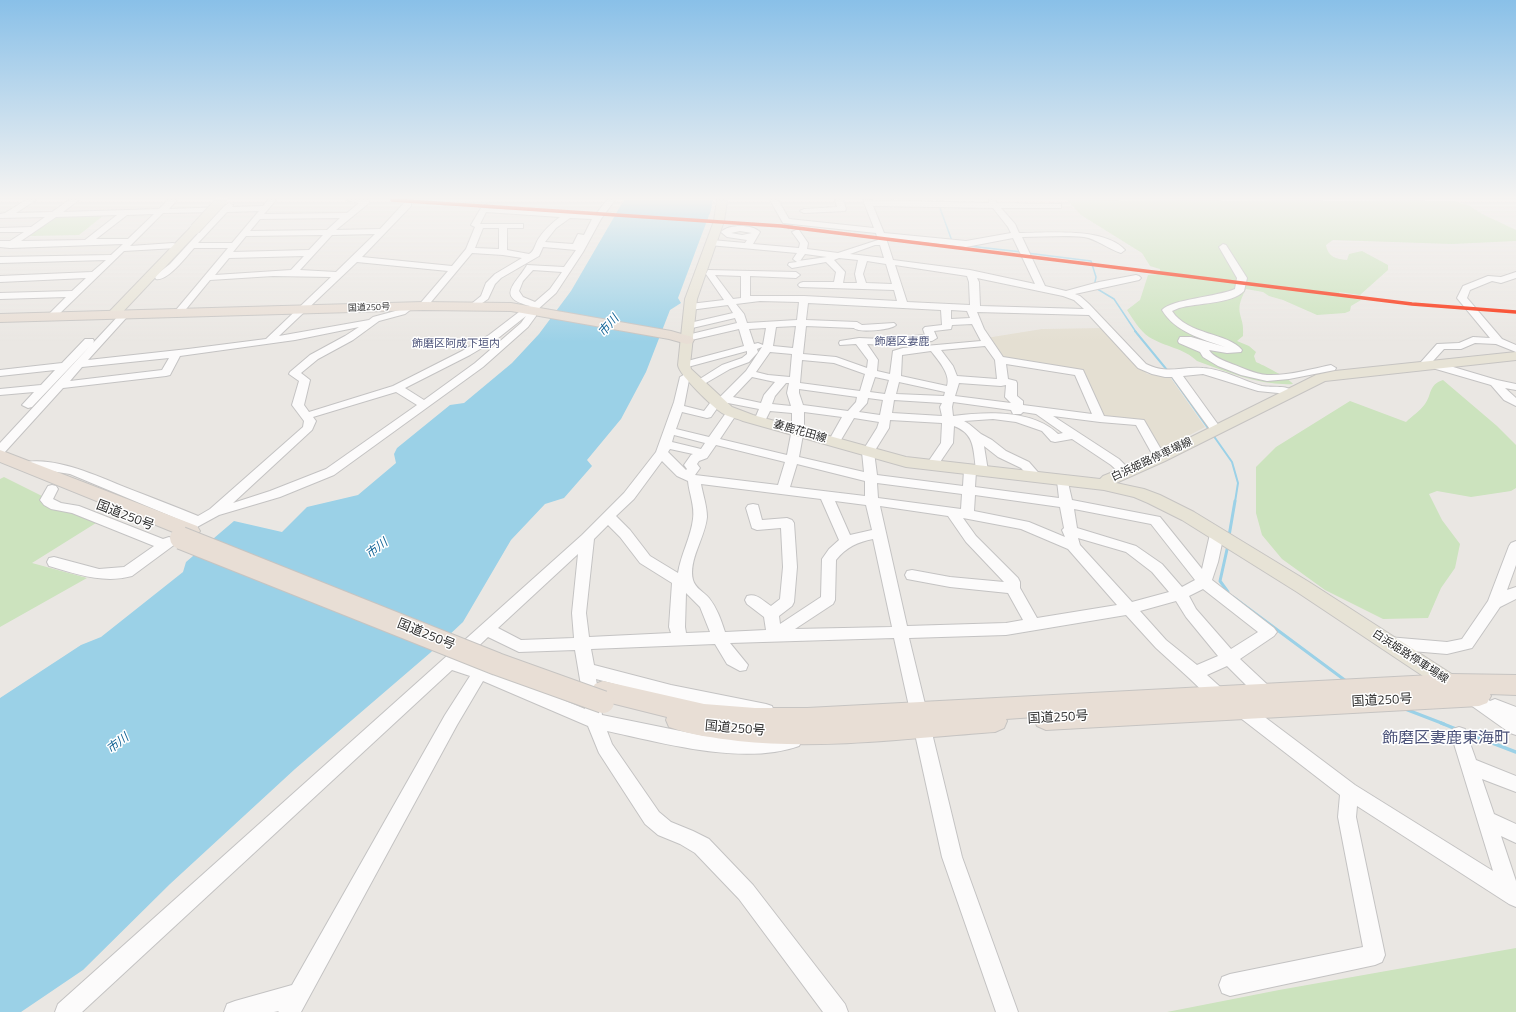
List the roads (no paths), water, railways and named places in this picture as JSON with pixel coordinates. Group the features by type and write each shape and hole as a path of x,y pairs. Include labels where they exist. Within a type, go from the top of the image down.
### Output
{"highway":[{"name":"国道250号","path":"0,318 475,305 539,310 671,335 687,334"},
{"name":"国道250号","path":"0,456 497,664 600,704 705,727 763,732 844,733 920,720 1265,693 1461,690 1516,697"},
{"name":"国道250号","path":"0,467 52,489 183,533"},
{"name":"国道250号","path":"600,704 755,719 841,718 1009,720 1374,702 1461,690 1516,685"}],"main road":[{"path":"119,315 146,279 180,247"},
{"path":"119,315 159,277 184,247"},
{"path":"691,375 687,334 691,299 698,275 710,247"},
{"name":"白浜姫路停車場線","path":"1461,690 1386,643 1303,587 1188,516 1165,504 1138,493 1104,485 1108,480 1160,458 1321,378 1335,375 1516,356"},
{"name":"妻鹿花田線","path":"691,375 724,404 763,414 798,431 868,452 906,462 1104,485"}],"street":[{"path":"52,316 123,249 153,247"},
{"path":"146,279 152,269 172,247"},
{"path":"159,277 173,266 190,247"},
{"path":"179,312 233,247"},
{"path":"293,272 316,247"},
{"path":"270,340 303,310 366,247"},
{"path":"80,364 176,354 307,335 402,312 416,306 454,269 471,247"},
{"path":"503,247 503,252"},
{"path":"475,305 485,296 491,283 498,276 515,265 518,266 536,254 539,247"},
{"path":"553,291 546,287 557,276 576,247"},
{"path":"215,512 275,494 330,472 479,366 525,325 531,316 539,310 582,247"},
{"path":"758,247 839,255 970,273 1066,294 1077,298 1142,366 1152,371 1171,374 1203,371 1262,389 1279,390 1289,393"},
{"path":"792,264 802,252 803,247"},
{"path":"792,264 828,259 862,247"},
{"path":"885,247 903,304"},
{"path":"1023,247 1041,288"},
{"path":"1116,247 1121,250"},
{"path":"1223,247 1242,278 1239,291 1229,297 1176,305 1167,310 1169,316 1178,324 1232,346 1237,350 1228,351 1212,348 1190,339 1184,339 1183,341 1204,350 1207,355 1222,364 1245,373 1267,378 1289,376 1331,368"},
{"path":"470,250 503,252 530,257"},
{"path":"227,255 311,253"},
{"path":"0,260 114,257"},
{"path":"355,259 454,269"},
{"path":"828,259 841,272 859,274"},
{"path":"862,287 859,274 863,259"},
{"path":"783,490 798,438 797,402 793,393 799,355 801,323 807,294 796,275 792,264"},
{"path":"539,310 523,303 514,292 514,287 519,279 536,266 561,269"},
{"path":"208,278 252,273 293,272 338,275"},
{"path":"678,408 707,415 724,404 750,373 753,355 739,314 710,274 711,272 796,275"},
{"path":"838,286 841,272"},
{"path":"970,273 974,282 974,321 1000,360 1002,381"},
{"path":"738,287 746,274"},
{"path":"0,279 94,275"},
{"path":"1501,280 1516,275"},
{"path":"1066,294 1094,286 1136,278"},
{"path":"1498,341 1472,308 1462,298 1466,288 1491,278 1501,280 1511,285"},
{"path":"803,285 898,287"},
{"path":"722,289 738,287"},
{"path":"738,287 746,299"},
{"path":"0,296 75,294"},
{"path":"690,307 746,299 806,299 887,314"},
{"path":"859,328 903,304 1038,312 1092,312"},
{"path":"932,465 947,443 948,420 946,407 950,392 948,366 936,348 928,329 948,327 946,322 946,307"},
{"path":"306,416 397,388 466,353 493,337 522,314 539,310"},
{"path":"687,334 739,314"},
{"path":"887,314 896,340 903,351"},
{"path":"0,450 39,405 80,364 119,315"},
{"path":"0,436 64,366 119,315"},
{"path":"54,562 99,574 127,572 215,512 308,428 310,422 298,405 305,380 294,374 314,357 349,338 376,319"},
{"path":"946,322 974,321"},
{"path":"687,334 743,326 801,323 839,326 857,325 859,328 861,341 873,360 871,373 861,403 846,420 834,442"},
{"path":"768,348 771,325"},
{"path":"839,326 840,336 848,354 847,364"},
{"path":"844,343 861,341 882,342 931,337"},
{"path":"1516,350 1498,341 1473,340 1461,346 1441,346 1426,362 1516,387"},
{"path":"988,343 903,351 897,353 894,379 883,428 868,452 870,460 872,501 900,632 952,857 1008,1012"},
{"path":"66,1012 488,630 587,538 629,496 666,443 678,408 684,379 691,375 753,355 768,348"},
{"path":"691,375 745,360 768,348 799,355 836,360 871,373 950,392 1017,413 1046,429 1055,438 1074,435"},
{"path":"60,385 166,373 176,354"},
{"path":"1000,360 1078,372 1100,418"},
{"path":"0,373 64,366"},
{"path":"750,373 783,379 794,383 863,394 906,398 1001,383 1002,381 1012,383 1011,397 1017,401 1017,413"},
{"path":"1171,374 1212,432"},
{"path":"783,379 770,395 763,414 797,409 851,415 948,420 1038,411 1140,422 1160,458"},
{"path":"1495,382 1508,398 1516,403"},
{"path":"0,392 44,388"},
{"path":"397,388 424,405"},
{"path":"703,454 713,441 724,404"},
{"path":"1038,411 1115,462 1127,473"},
{"path":"948,420 965,426 977,437 988,443 1002,454 1025,465 1037,478"},
{"path":"967,514 968,489 976,470 977,437"},
{"path":"666,443 713,441 871,478 968,489 1066,503 1155,520 1204,582 1269,632 1229,658 1196,673"},
{"path":"666,443 703,454"},
{"path":"666,443 681,473 783,490 967,514 1024,525 1073,546 1129,610 1162,644 1196,673 1218,696 1242,709 1349,791 1513,895"},
{"path":"692,474 701,467 705,461 703,454"},
{"path":"692,474 700,508 700,517 696,538 688,562 686,579 695,595 705,603 723,647 728,655 733,661 740,665"},
{"path":"1063,481 1069,530 1073,546"},
{"path":"826,495 846,541"},
{"path":"753,508 757,525 787,523 790,567 787,602 771,614"},
{"path":"952,512 971,539 1013,582 1013,588 1033,625"},
{"path":"608,517 650,565 677,579 679,582 678,627 680,639"},
{"path":"1069,530 1131,549 1157,568 1180,594 1191,613 1229,658 1265,693"},
{"path":"775,636 808,612 828,600 829,559 846,541 879,533"},
{"path":"587,538 579,613 587,670 600,704 605,748 652,818 666,829 686,836 702,846 746,892 801,962 837,1012"},
{"path":"488,630 519,646 680,639 1006,629 1129,610 1180,594 1204,582 1211,562 1225,540"},
{"path":"1386,643 1447,648 1467,644 1495,603 1515,553"},
{"path":"912,575 968,585 1013,588"},
{"path":"1495,603 1516,592"},
{"path":"752,600 771,614 775,636"},
{"path":"450,663 480,673 600,704"},
{"path":"587,670 671,692 805,718"},
{"path":"235,1012 294,1003 451,720 480,673"},
{"path":"1461,690 1516,715"},
{"path":"1461,690 1516,728"},
{"path":"1459,734 1513,895"},
{"path":"1470,766 1516,784"},
{"path":"1230,985 1375,955 1347,817 1349,791"},
{"path":"1487,820 1516,834"}],"water":[{"name":"市川","path":"596,247 697,247 678,298 681,303 670,310 646,372 621,419 587,460 592,466 564,498 545,504 511,540 463,622 430,653 295,769 170,884 83,970 21,1012 0,1012 0,698 81,645 101,637 183,572 186,562 234,521 282,532 307,507 358,495 396,463 394,454 397,448 450,405 464,403 512,363 539,334 571,291"}],"waterway":[{"path":"980,247 1022,252"},
{"path":"1027,253 1091,261 1096,277 1094,287 1114,299 1136,332"},
{"path":"1135,331 1167,370 1210,431"},
{"path":"1213,435 1232,462 1238,483 1235,502"},
{"path":"1229,536 1235,501"},
{"path":"1228,545 1220,581 1228,592"},
{"path":"1233,597 1346,681"},
{"path":"1405,709 1444,724"},
{"path":"1441,723 1456,729"},
{"path":"1464,732 1516,752"}],"district":[{"name":"飾磨区妻鹿","path":"902,342"},
{"name":"飾磨区阿成下垣内","path":"456,344"},
{"name":"飾磨区妻鹿東海町","path":"1446,739"}]}
